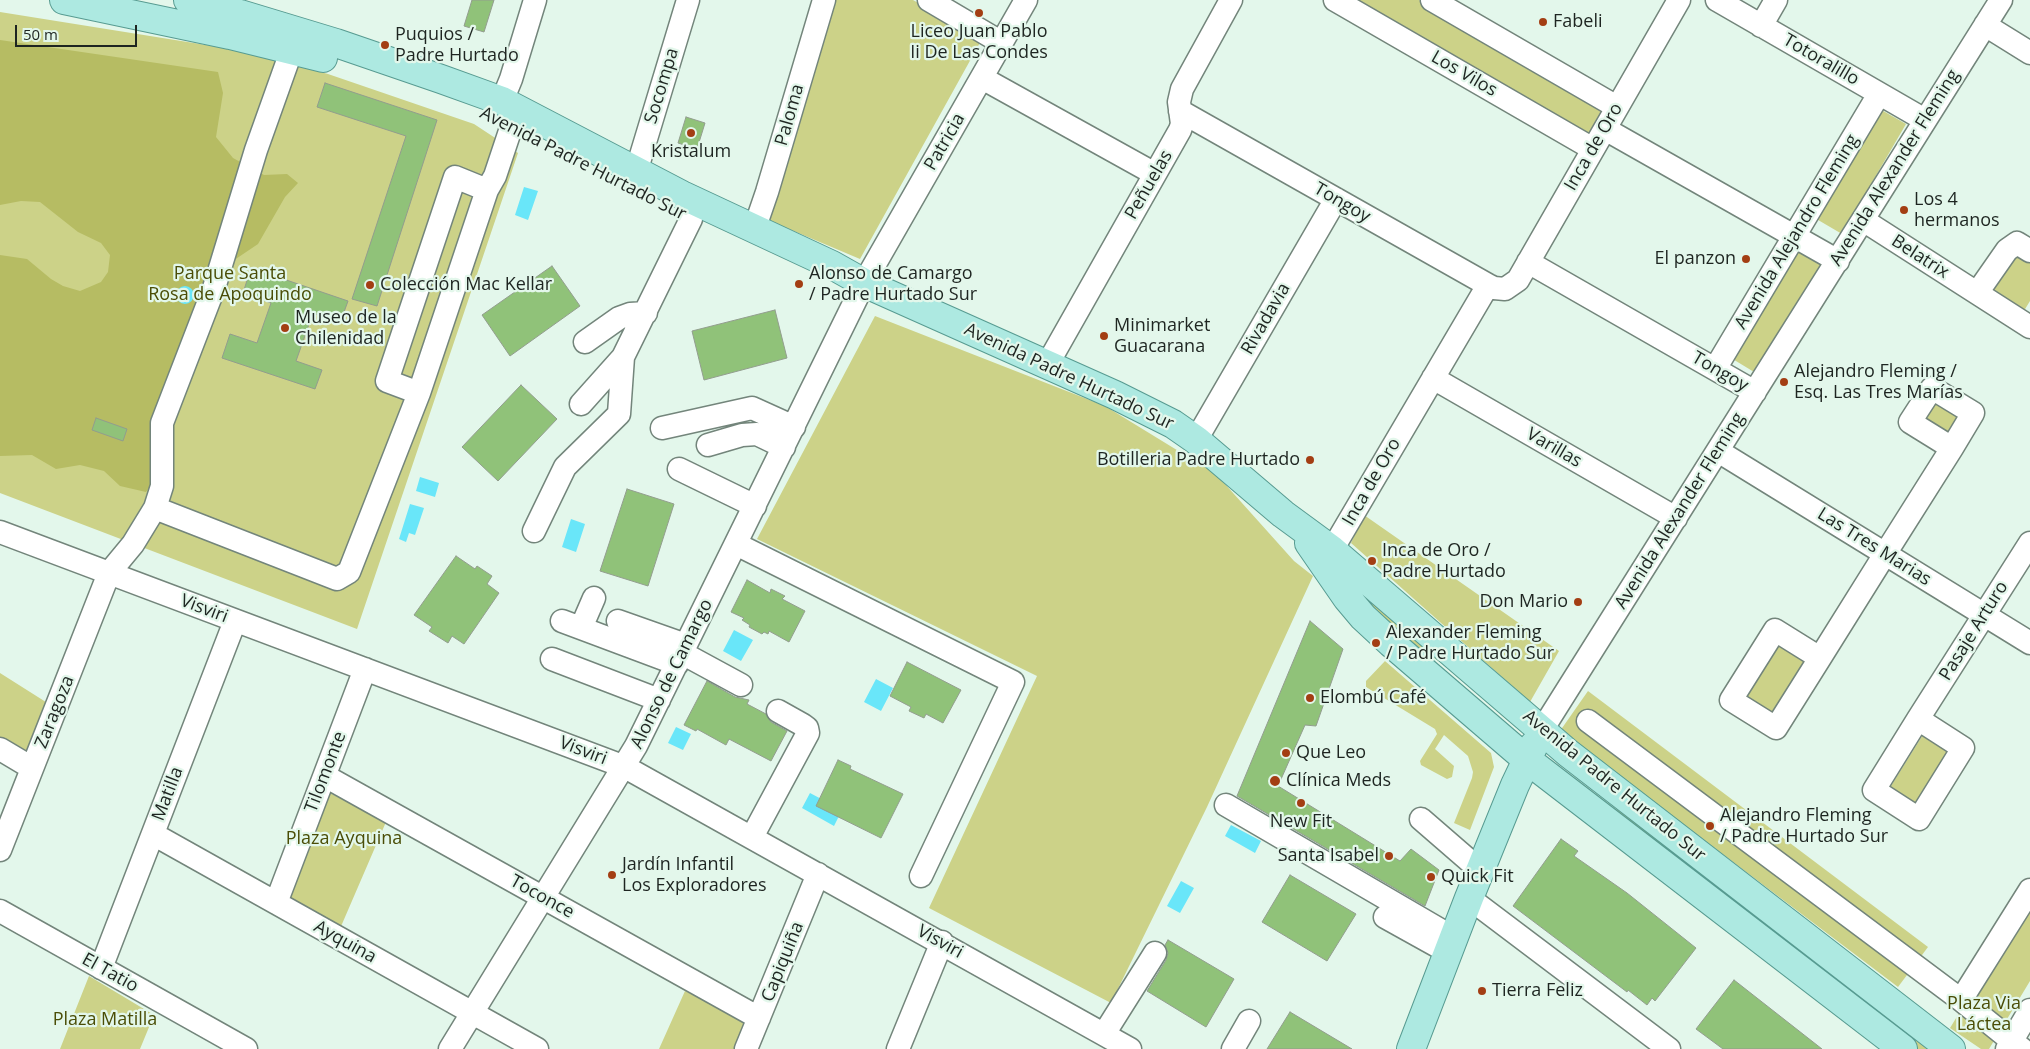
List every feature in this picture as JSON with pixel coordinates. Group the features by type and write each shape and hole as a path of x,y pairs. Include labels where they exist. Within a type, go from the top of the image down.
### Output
{"main road":[{"name":"Avenida Padre Hurtado Sur","path":"188,0 242,7 345,46 507,113 832,265 864,283 1151,412 1196,440 1283,514 1332,550 1568,753 1951,1049"},
{"name":"Avenida Padre Hurtado Sur","path":"75,1 292,49 351,66 455,102 507,113 691,219 811,271 834,279 864,283"},
{"name":"Avenida Padre Hurtado Sur","path":"1283,514 1308,542 1347,598 1363,617 1391,643 1526,759 1902,1049"},
{"name":"Avenida Alexander Fleming","path":"1411,1049 1469,898 1526,759 1542,730"}],"street":[{"path":"155,508 337,579 350,572 419,394 487,190 495,176 507,113 511,79 535,0"},
{"name":"Socompa","path":"636,172 688,0"},
{"name":"Paloma","path":"754,230 768,192 824,0"},
{"path":"929,0 1002,43"},
{"name":"Patricia","path":"864,283 1026,0"},
{"name":"Peñuelas","path":"1047,365 1180,130 1182,124 1179,102 1185,84 1232,0"},
{"name":"Los Vilos","path":"1335,0 1593,149"},
{"path":"1432,0 1618,107"},
{"name":"Inca de Oro","path":"1332,550 1433,378 1496,287 1518,280 1679,0"},
{"name":"Totoralillo","path":"1716,0 1925,120"},
{"path":"1761,26 1776,0"},
{"name":"Avenida Alexander Fleming","path":"1542,730 2001,0"},
{"path":"1985,25 2030,53"},
{"name":"Zaragoza","path":"0,850 109,573 132,544 155,508 162,486 162,423 214,288 256,150 292,49"},
{"path":"982,78 1155,174"},
{"name":"Avenida Alejandro Fleming","path":"1715,369 1879,94"},
{"name":"Tongoy","path":"1180,111 1496,287"},
{"path":"1605,129 1838,261"},
{"path":"419,394 386,381 455,177 487,190"},
{"name":"Rivadavia","path":"1196,440 1336,199"},
{"path":"581,404 623,357 691,219"},
{"name":"Belatrix","path":"1863,220 1977,293 2028,323"},
{"path":"1977,293 2007,250 2017,243 2030,251"},
{"name":"Tongoy","path":"1528,262 1755,392"},
{"name":"Alonso de Camargo","path":"450,1049 625,767 864,283"},
{"path":"584,342 619,318 630,314 646,313"},
{"path":"534,531 565,468 619,414 623,357"},
{"name":"Varillas","path":"1433,378 1676,518"},
{"path":"662,428 752,408 789,437"},
{"path":"708,445 742,435 757,434 789,437"},
{"path":"1820,658 1952,448"},
{"name":"Las Tres Marias","path":"1718,451 2030,643"},
{"path":"678,469 755,506"},
{"name":"Visviri","path":"0,532 625,767 942,942 1130,1049"},
{"path":"736,544 1013,682 921,876"},
{"name":"Pasaje Arturo","path":"1918,720 2030,544"},
{"path":"594,598 571,625 682,654"},
{"name":"Matilla","path":"101,968 235,620"},
{"path":"618,621 741,685"},
{"path":"552,659 659,700"},
{"name":"Tilomonte","path":"276,903 365,669"},
{"path":"752,838 808,733 807,728 803,725 778,711"},
{"name":"Avenida Padre Hurtado Sur","path":"1588,721 1961,1000 2014,1046"},
{"path":"0,749 32,768"},
{"name":"Toconce","path":"324,776 759,1018"},
{"path":"1226,806 1451,945"},
{"path":"1420,819 1481,871"},
{"name":"Ayquina","path":"152,834 537,1049"},
{"name":"Capiquiña","path":"746,1049 818,874"},
{"path":"1961,1000 2030,890"},
{"path":"1469,898 1669,1049"},
{"name":"El Tatio","path":"0,911 246,1049"},
{"path":"1385,917 1451,945"},
{"path":"898,1049 942,942"},
{"path":"1104,1034 1155,953"},
{"path":"2014,1046 2030,1010"},
{"path":"1233,1049 1249,1021"}],"green space":[{"path":"835,0 913,0 982,39 860,259 770,221"},
{"path":"1349,0 1419,0 1607,111 1591,143"},
{"name":"Parque Santa Rosa de Apoquindo","path":"0,12 250,52 328,74 474,124 518,153 357,629 0,493"},
{"path":"0,40 218,72 223,93 216,137 233,158 264,175 287,174 298,183 285,197 258,244 212,275 154,481 146,492 120,486 104,471 80,465 56,469 32,455 0,456 0,255 27,259 51,279 63,286 80,291 101,282 108,272 110,255 101,243 78,232 40,202 21,201 0,205"},
{"path":"1878,108 1906,124 1842,234 1813,217"},
{"path":"1795,249 1823,265 1759,375 1731,358"},
{"path":"2012,251 2030,263 2030,301 2022,314 1987,292"},
{"path":"875,316 1105,406 1216,474 1294,561 1313,576 1207,807 1111,1003 929,908 1037,676 757,539"},
{"path":"1933,399 1961,416 1947,438 1919,421"},
{"path":"1364,515 1559,651 1530,702 1351,543"},
{"path":"1337,567 1510,716 1507,720 1449,668 1422,650 1394,635"},
{"path":"1778,643 1806,660 1771,716 1744,699"},
{"path":"1385,661 1491,753 1494,767 1470,830 1454,823 1472,778 1473,772 1468,756 1444,735 1435,749 1454,766 1452,777 1447,779 1421,765 1420,761 1437,734 1435,729 1366,687 1366,681"},
{"path":"0,673 49,704 29,754 0,737"},
{"path":"1588,691 1928,947 1898,987 1560,731"},
{"path":"1924,733 1951,750 1917,806 1889,789"},
{"path":"1564,770 1614,808 1658,834 1938,1049 1915,1049 1562,775"},
{"name":"Plaza Ayquina","path":"328,792 386,822 339,931 287,901"},
{"name":"Plaza Via Láctea","path":"2030,897 2030,981 1989,1049 1981,1049 1950,1028"},
{"name":"Plaza Matilla","path":"89,976 154,1015 140,1049 60,1049"},
{"path":"685,991 752,1022 740,1049 659,1049"}],"water":[{"path":"524,187 538,191 528,220 515,215"},
{"path":"185,286 191,289 194,295 191,301 185,304 179,301 176,295 179,289"},
{"path":"420,477 439,483 435,497 416,491"},
{"path":"410,504 424,508 415,535 409,533 406,542 399,539"},
{"path":"571,519 585,524 576,552 562,547"},
{"path":"734,630 753,640 741,661 723,651"},
{"path":"876,679 893,688 881,711 864,702"},
{"path":"676,727 691,734 683,750 668,743"},
{"path":"810,793 842,810 834,826 802,808"},
{"path":"1231,825 1261,841 1255,853 1225,836"},
{"path":"1181,881 1194,888 1180,913 1167,906"}],"building":[{"path":"472,0 494,0 484,32 464,26"},
{"path":"325,83 437,120 377,306 352,299 406,136 317,107"},
{"name":"Kristalum","path":"686,117 705,123 697,149 678,143"},
{"path":"552,266 580,306 510,356 482,315"},
{"name":"Museo de la Chilenidad","path":"251,268 348,301 340,323 313,313 296,361 322,370 315,389 222,358 230,334 257,343 271,303 243,293"},
{"path":"775,310 787,358 704,380 692,331"},
{"path":"521,385 557,419 498,481 462,447"},
{"path":"96,418 127,429 123,441 92,430"},
{"path":"627,489 674,504 648,586 600,571"},
{"path":"456,556 475,569 477,566 492,576 487,584 499,593 464,644 452,636 448,643 429,631 432,627 414,615"},
{"path":"747,580 770,593 771,589 785,596 782,599 805,611 789,642 769,631 768,634 764,632 762,634 749,627 750,625 742,620 744,618 731,612"},
{"path":"1310,621 1343,649 1316,726 1305,725 1278,786 1400,861 1411,849 1439,870 1425,906 1237,796"},
{"path":"907,662 961,690 943,723 926,714 924,718 909,711 911,707 890,696"},
{"path":"707,681 735,697 749,700 747,704 766,714 771,722 787,731 771,761 729,739 726,745 697,729 696,731 684,725"},
{"path":"838,760 851,766 850,769 903,794 881,838 816,806"},
{"path":"1561,839 1578,851 1574,856 1627,893 1696,948 1655,1001 1652,998 1647,1005 1628,990 1627,992 1513,906"},
{"path":"1290,875 1356,914 1327,961 1262,922"},
{"path":"1168,940 1234,979 1206,1027 1147,991 1166,960 1168,953 1165,945"},
{"path":"1734,980 1822,1049 1723,1049 1696,1029"},
{"path":"1290,1012 1352,1049 1267,1049"}],"place":[{"name":"Liceo Juan Pablo Ii De Las Condes","path":"979,13"},
{"name":"Fabeli","path":"1543,22"},
{"name":"Puquios / Padre Hurtado","path":"385,45"},
{"name":"Kristalum","path":"691,133"},
{"name":"Los 4 hermanos","path":"1904,210"},
{"name":"El panzon","path":"1746,259"},
{"name":"Alonso de Camargo / Padre Hurtado Sur","path":"799,284"},
{"name":"Colección Mac Kellar","path":"370,285"},
{"name":"Museo de la Chilenidad","path":"285,328"},
{"name":"Minimarket Guacarana","path":"1104,336"},
{"name":"Alejandro Fleming / Esq. Las Tres Marías","path":"1784,382"},
{"name":"Botilleria Padre Hurtado","path":"1310,460"},
{"name":"Inca de Oro / Padre Hurtado","path":"1372,561"},
{"name":"Don Mario","path":"1578,602"},
{"name":"Alexander Fleming / Padre Hurtado Sur","path":"1376,643"},
{"name":"Elombú Café","path":"1310,698"},
{"name":"Que Leo","path":"1286,753"},
{"name":"Clínica Meds","path":"1275,781"},
{"name":"New Fit","path":"1301,803"},
{"name":"Alejandro Fleming / Padre Hurtado Sur","path":"1710,826"},
{"name":"Santa Isabel","path":"1389,856"},
{"name":"Jardín Infantil Los Exploradores","path":"612,875"},
{"name":"Quick Fit","path":"1431,877"},
{"name":"Tierra Feliz","path":"1482,991"}]}
